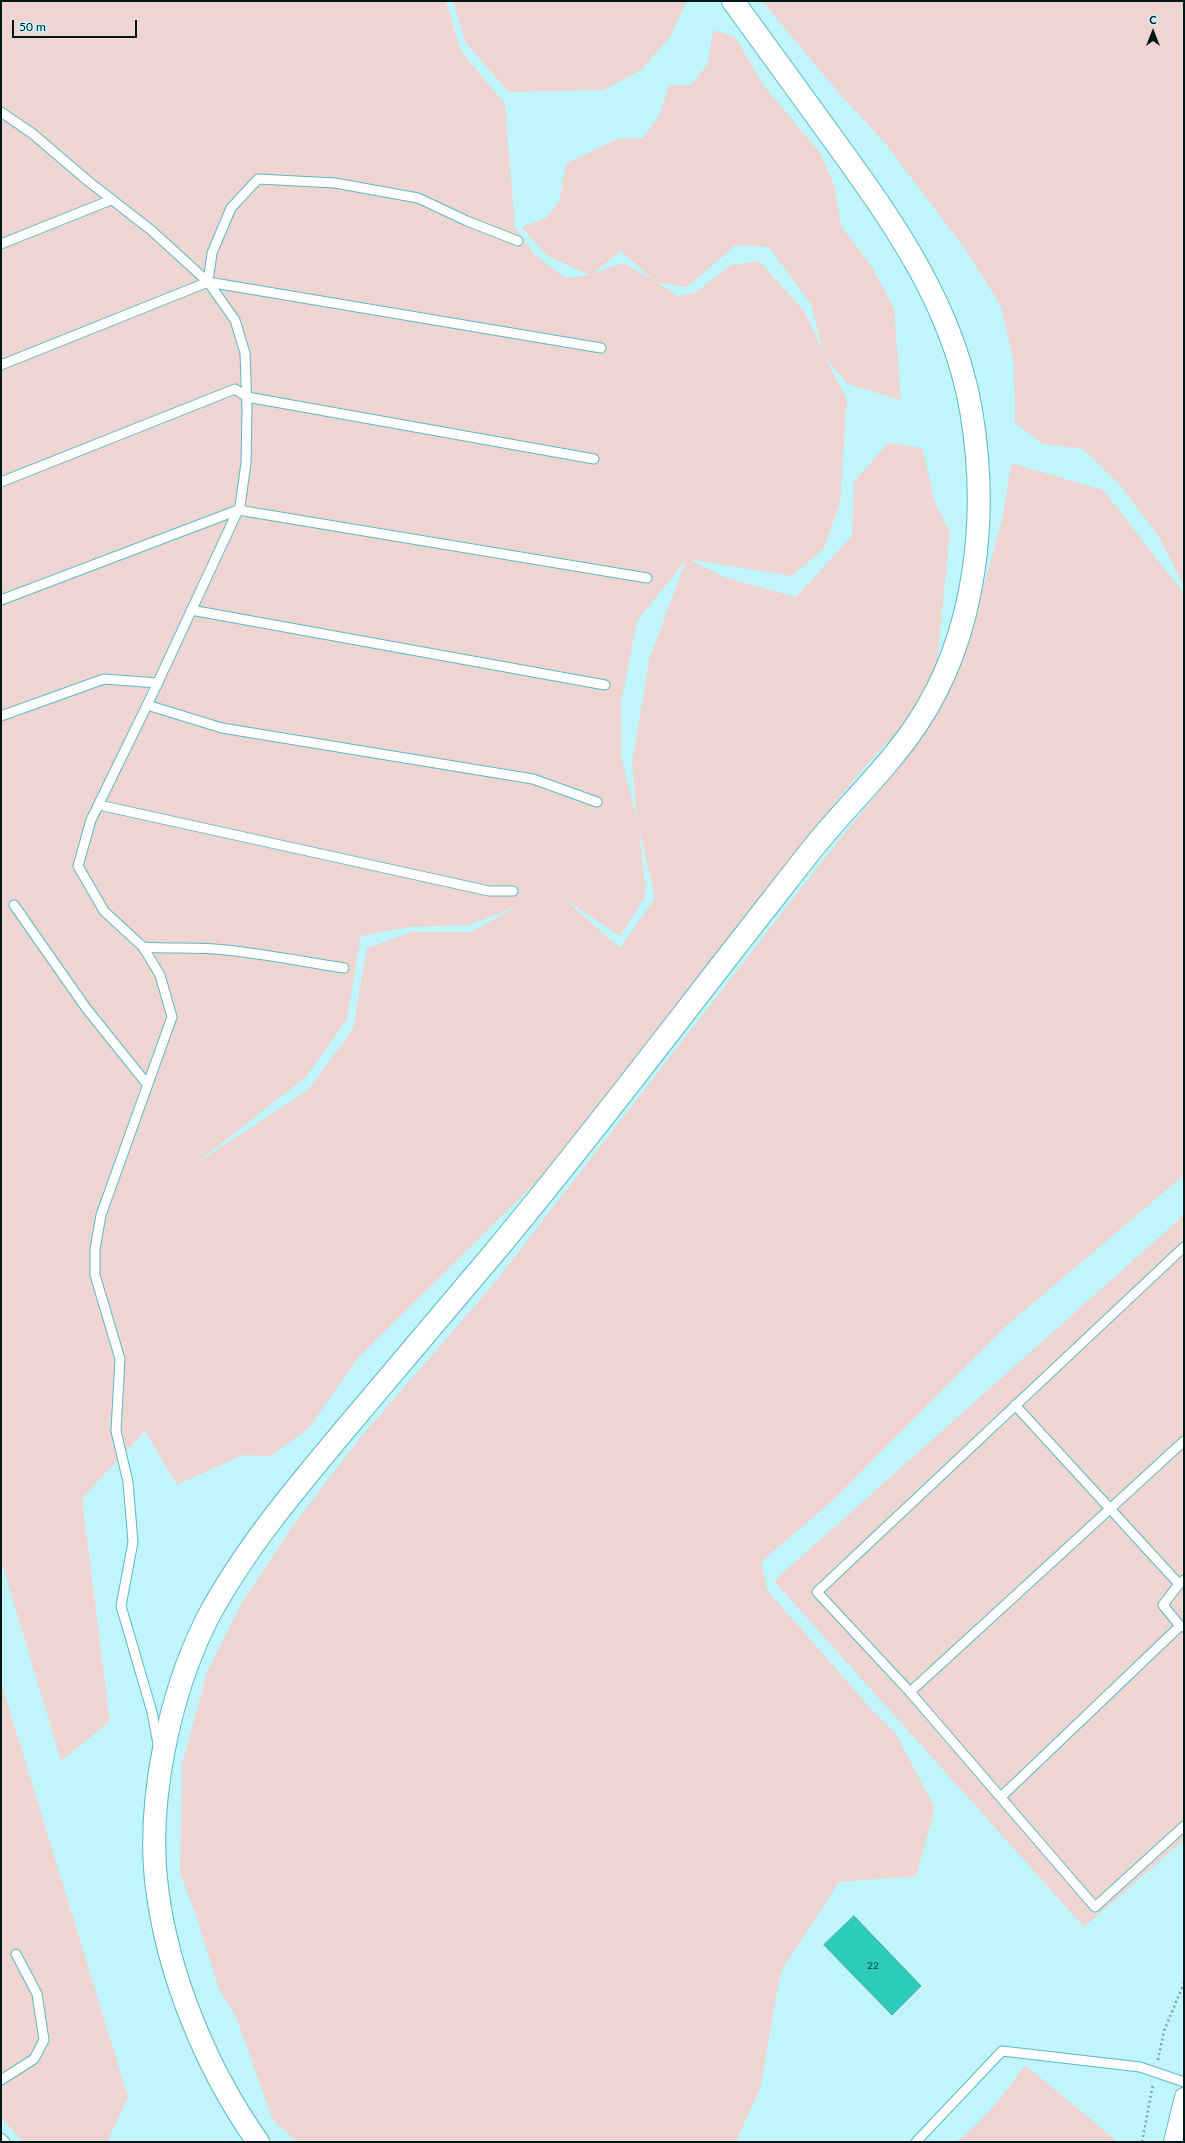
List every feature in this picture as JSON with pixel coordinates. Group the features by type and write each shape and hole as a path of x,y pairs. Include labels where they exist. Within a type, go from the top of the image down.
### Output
{"main road":[{"path":"258,2142 218,2077 200,2040 169,1948 156,1886 155,1857 158,1791 162,1761 171,1718 182,1681 207,1620 247,1555 303,1480 560,1174 824,835 892,758 916,726 935,694 954,655 966,606 974,565 978,522 978,477 970,405 952,341 922,271 891,219 733,1"}],"street":[{"path":"1173,2142 1184,2097"}],"lane":[{"path":"3,116 33,134 111,200 151,230 208,282 235,320 245,353 247,397 246,463 238,510 158,684 91,820 78,866 104,911 143,947 160,975 172,1017 101,1215 94,1249 96,1274 120,1359 116,1431 128,1482 134,1542 121,1606 152,1712 162,1761"},
{"path":"208,282 212,253 231,208 258,179 336,183 418,198 467,221 518,241"},
{"path":"1,244 111,200"},
{"path":"1,364 208,282 600,348"},
{"path":"1,482 235,389 247,397 594,459"},
{"path":"1,600 238,510 647,578"},
{"path":"191,610 605,685"},
{"path":"1,716 104,679 158,684"},
{"path":"147,705 222,728 533,779 597,802"},
{"path":"98,805 489,891 512,891"},
{"path":"14,905 86,1008 147,1084"},
{"path":"143,947 176,950 192,948 226,950 344,968"},
{"path":"1184,1247 816,1592 910,1692 1002,1796 1094,1907 1184,1826"},
{"path":"1002,1796 1182,1627 1163,1605 1181,1582 1109,1509 1014,1405"},
{"path":"910,1692 1184,1441"},
{"path":"1,2080 34,2059 44,2040 37,1994 16,1954"},
{"path":"916,2142 1002,2051 1140,2067 1184,2082"},
{"path":"1,2138 5,2142"}],"shaded area":[{"path":"1,1 446,1 461,51 505,104 515,227 535,255 565,278 590,275 548,256 521,227 545,219 559,202 566,164 617,139 643,138 659,116 669,85 691,85 708,64 713,30 735,37 764,86 820,153 835,187 841,226 872,267 894,309 901,400 848,384 825,357 847,400 840,502 824,548 792,576 688,559 724,577 796,597 852,536 854,482 888,443 922,448 935,502 950,533 936,671 902,726 854,779 737,926 632,1063 539,1179 357,1359 309,1428 271,1456 243,1455 177,1485 145,1431 82,1498 110,1721 61,1761 1,1560","holes":["736,245 769,247 811,304 823,352 804,311 759,261 731,265 695,293 678,296 657,283 687,287","621,251 654,280 623,263 592,274","686,560 649,660 632,762 637,820 622,761 621,703 637,621","639,829 655,898 620,948 563,898 620,936 646,895","520,905 472,932 412,932 367,948 353,1029 308,1090 191,1167 306,1077 347,1019 361,936 409,927 469,925"]},
{"path":"453,1 687,1 670,37 641,70 604,90 509,92 466,43"},
{"path":"762,1 1184,1 1184,587 1159,537 1120,485 1083,449 1043,444 1015,423 1014,363 1001,306 965,249 885,143 839,93"},
{"path":"1011,463 1103,490 1184,594 1184,1175 1005,1327 832,1501 761,1562 767,1590 871,1709 896,1734 935,1808 916,1876 839,1882 781,1971 760,2088 736,2142 297,2142 273,2120 236,2017 219,1989 194,1909 180,1874 182,1765 207,1672 240,1606 292,1527 360,1438 491,1287 820,864 891,776 925,729 949,684 973,625 1003,516"},
{"path":"1184,1215 1184,1840 1084,1927 774,1581"},
{"path":"1,1682 128,2097 107,2142 23,2142 1,2117"},
{"path":"1025,2065 1112,2137 1115,2142 956,2142 985,2116"}],"building":[{"path":"854,1916 921,1986 892,2015 824,1945"}]}
